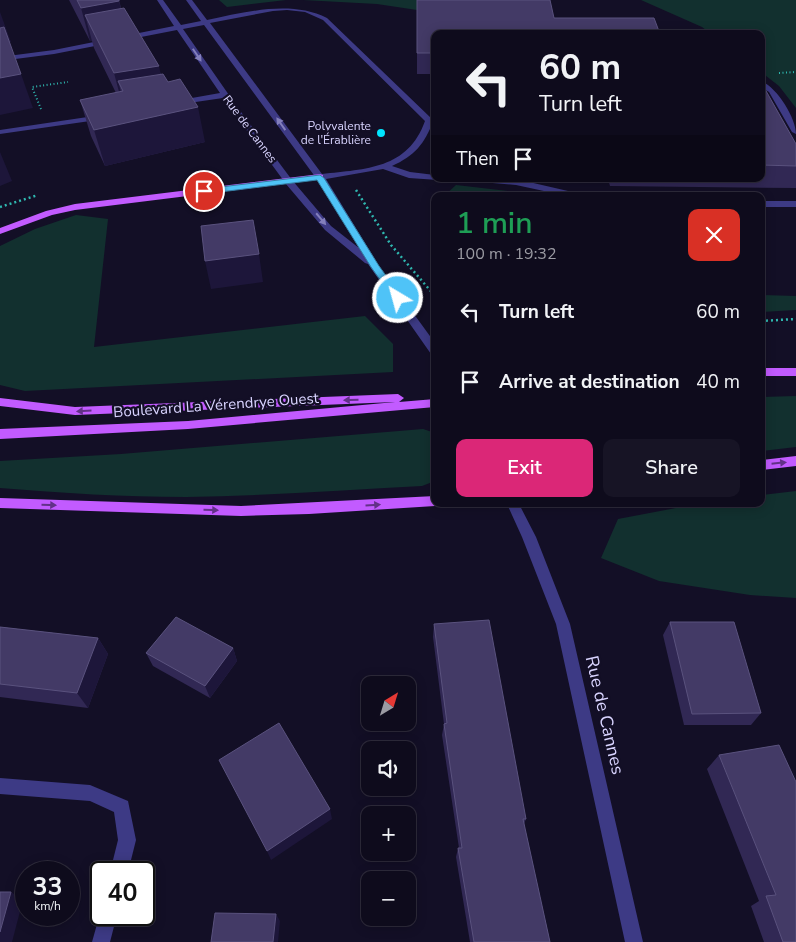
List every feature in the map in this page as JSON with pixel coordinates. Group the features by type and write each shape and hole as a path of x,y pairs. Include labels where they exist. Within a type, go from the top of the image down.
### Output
{"main road":[{"path":"0,231 49,213 100,204 320,178"},
{"path":"0,236 22,223"},
{"path":"765,372 796,372"},
{"path":"0,402 75,411 431,397"},
{"name":"Boulevard La Vérendrye Ouest","path":"0,434 188,425 431,403"},
{"path":"765,465 796,462"},
{"path":"0,503 241,511 431,501"}],"street":[{"name":"Rue de Cannes","path":"160,0 224,95 289,182 328,228 375,267"},
{"name":"Rue de Cannes","path":"189,0 320,178 375,267 431,344"},
{"path":"0,59 54,52 273,9 297,7 314,11 325,19 429,121 427,134 414,151 385,167 320,178"},
{"path":"765,86 772,91 796,132"},
{"path":"172,104 224,95"},
{"path":"0,132 48,126 113,114"},
{"path":"385,167 409,175 431,178"},
{"path":"516,182 560,192"},
{"path":"765,204 796,204"},
{"name":"Rue de Cannes","path":"514,507 529,537 563,624 575,670 634,942"},
{"path":"0,786 90,793 122,807 127,840 122,861"},
{"path":"101,942 105,926"}],"path":[{"path":"48,126 32,87 68,82"},
{"path":"356,190 391,245 431,291"},
{"path":"765,321 796,319"}],"green space":[{"path":"219,0 286,0 227,7"},
{"path":"303,0 544,0 417,10 377,4"},
{"path":"641,0 796,0 796,108 779,86 765,75 765,30 706,30"},
{"path":"456,185 516,192 448,192"},
{"path":"76,215 108,219 94,347 365,316 393,344 393,372 25,391 0,385 0,246 35,229"},
{"path":"765,295 796,296 796,310 765,312"},
{"path":"796,396 796,447 765,451 765,397"},
{"path":"423,429 431,432 431,483 422,486 186,497 0,488 0,461 121,454"},
{"path":"796,491 796,598 750,595 659,581 601,558 618,519 681,507 765,507 765,495"}],"building":[{"path":"77,0 119,0 119,1 81,8"},
{"path":"417,0 550,0 554,18 654,18 658,30 431,30 431,53 417,53"},
{"path":"124,8 159,66 114,73 85,15"},
{"path":"4,27 21,74 0,78 0,28"},
{"path":"163,74 168,82 180,79 198,107 94,130 80,100 123,91 118,81"},
{"path":"765,89 796,144 796,166 765,165"},
{"path":"253,220 259,254 205,261 201,226"},
{"path":"176,617 233,648 205,686 146,653"},
{"path":"489,620 526,819 523,819 550,942 474,942 458,848 462,848 444,724 447,723 434,624"},
{"path":"670,622 734,622 761,713 692,714"},
{"path":"0,627 98,638 77,693 0,684"},
{"path":"279,723 330,809 267,851 219,760"},
{"path":"779,745 796,782 796,942 783,942 766,896 776,895 719,755"},
{"path":"0,892 11,892 0,932"},
{"path":"215,913 276,914 273,942 211,942"}],"place":[{"name":"Polyvalente de l'Érablière","path":"381,133"}],"route":[{"path":"204,191 320,178 375,267 398,298"}]}
